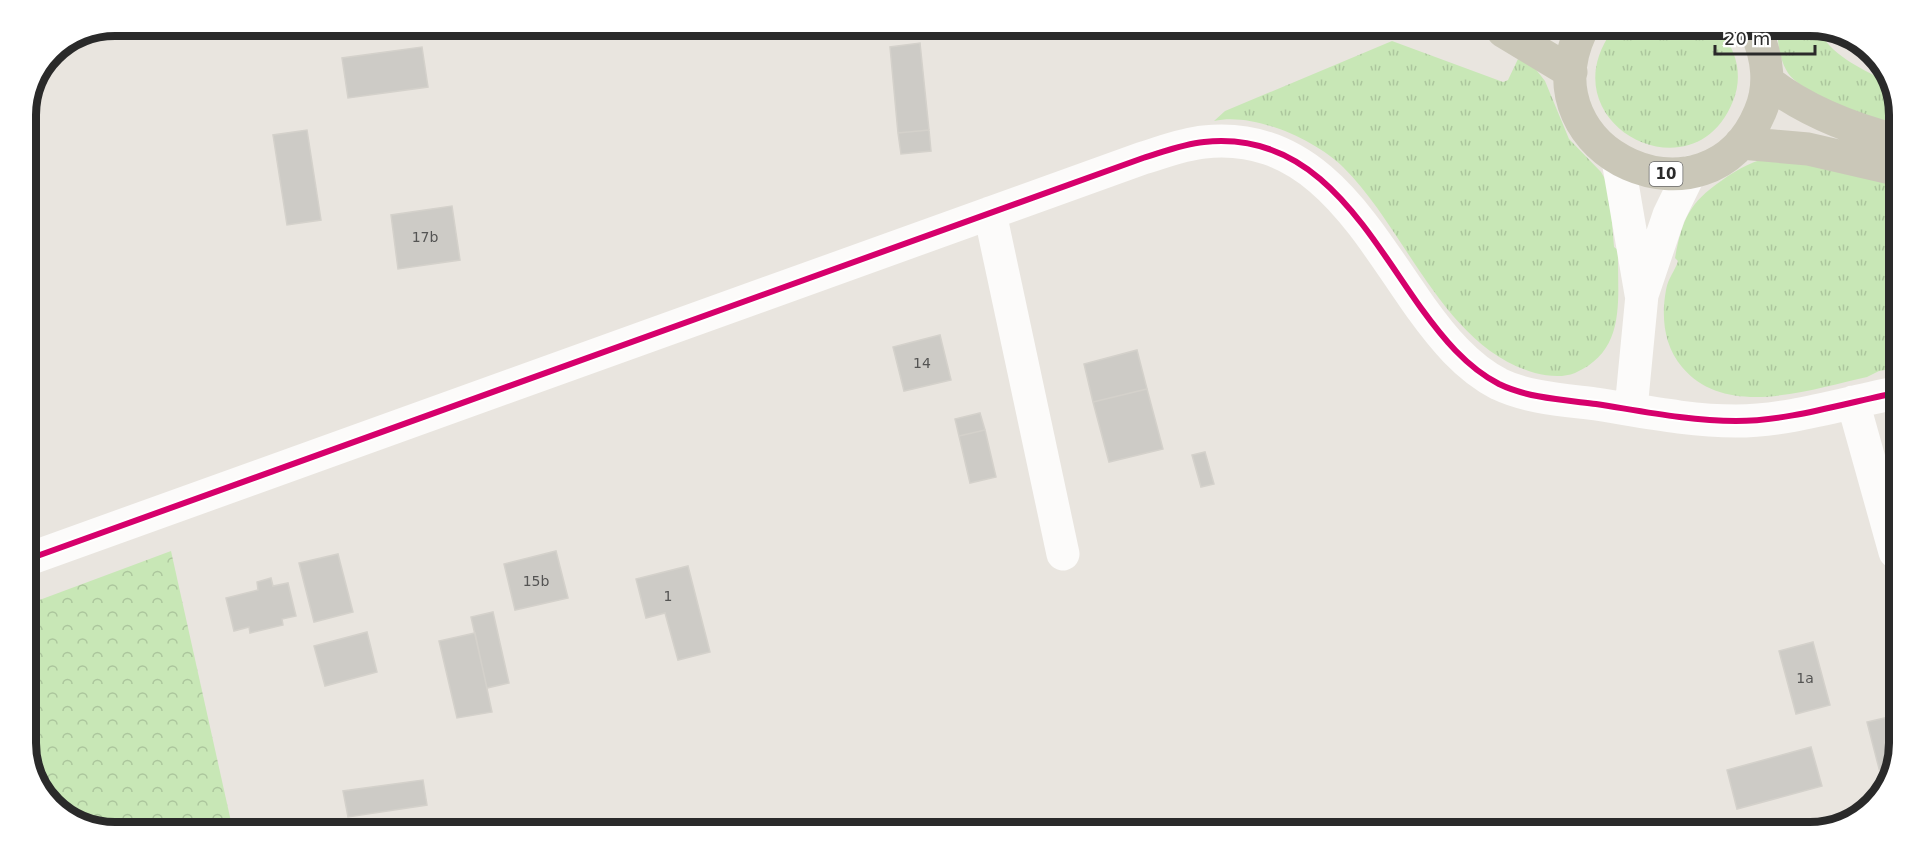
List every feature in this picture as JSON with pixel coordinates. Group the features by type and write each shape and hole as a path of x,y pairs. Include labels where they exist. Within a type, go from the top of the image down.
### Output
{"main road":[{"path":"1511,36 1571,72"},
{"name":"10","path":"1579,36 1574,50 1571,72 1574,102 1579,116 1595,141 1618,160 1653,172 1690,172 1717,161 1741,143 1757,120 1767,81 1767,65 1759,36"},
{"path":"1767,81 1790,99 1839,121 1889,138"},
{"path":"1741,143 1783,145 1889,168"}],"street":[{"path":"36,556 990,213 1173,148 1202,142 1224,141 1267,147 1309,169 1348,205 1437,329 1481,372 1499,384 1538,396 1631,410 1734,421 1761,420 1889,394"},
{"path":"1618,160 1642,296"},
{"path":"1631,410 1642,296 1670,215 1690,172"},
{"path":"990,213 1063,554"},
{"path":"1853,402 1889,531"}],"green space":[{"path":"1610,36 1724,36 1737,65 1738,83 1733,101 1714,130 1688,145 1660,147 1633,138 1611,120 1598,95 1597,65"},
{"path":"1778,36 1823,38 1842,56 1880,78 1885,89 1889,109 1889,126 1822,98 1796,81 1783,64"},
{"path":"1392,41 1503,82 1508,80 1518,59 1534,67 1545,81 1569,139 1601,172 1609,186 1614,247 1618,250 1616,321 1612,337 1604,351 1592,363 1575,373 1555,376 1535,373 1503,359 1475,339 1428,284 1366,193 1331,157 1300,138 1264,124 1247,120 1214,121 1225,111"},
{"path":"1776,156 1878,176 1889,182 1889,369 1867,377 1795,393 1745,397 1722,393 1700,383 1676,359 1665,331 1664,310 1668,282 1678,261 1675,258 1684,223 1694,205 1710,189 1741,168"},
{"path":"171,551 231,822 99,820 75,811 59,799 42,773 36,749 36,601"}],"building":[{"path":"920,43 929,130 898,133 890,47"},
{"path":"422,47 428,87 348,98 342,58"},
{"path":"307,130 321,220 287,225 273,135"},
{"path":"929,130 931,151 901,154 898,133"},
{"path":"452,206 460,260 398,269 391,215"},
{"path":"940,335 951,380 904,391 893,347"},
{"path":"1137,350 1147,389 1093,402 1084,364"},
{"path":"1147,389 1163,449 1109,462 1093,402"},
{"path":"980,413 985,430 959,436 955,419"},
{"path":"985,430 996,477 970,483 959,436"},
{"path":"1205,452 1214,484 1201,487 1192,455"},
{"path":"556,551 568,598 515,610 504,564"},
{"path":"338,554 353,612 314,622 299,563"},
{"path":"688,566 710,652 678,660 665,613 646,618 636,579"},
{"path":"271,578 273,586 288,583 296,616 282,619 283,625 250,633 249,627 234,631 226,598 258,590 257,582"},
{"path":"493,612 509,683 487,688 471,617"},
{"path":"367,632 377,672 325,686 314,646"},
{"path":"475,633 492,712 457,718 439,641"},
{"path":"1813,642 1830,705 1796,714 1779,651"},
{"path":"1889,717 1887,759 1881,777 1867,722"},
{"path":"1811,747 1822,786 1737,809 1727,770"},
{"path":"423,780 427,805 348,817 343,791"}],"cycle path":[{"path":"36,556 1143,158 1181,146 1204,142 1243,143 1277,152 1307,169 1334,192 1358,218 1446,340 1476,369 1510,389 1546,398 1666,415 1736,421 1796,415 1889,395"}]}
